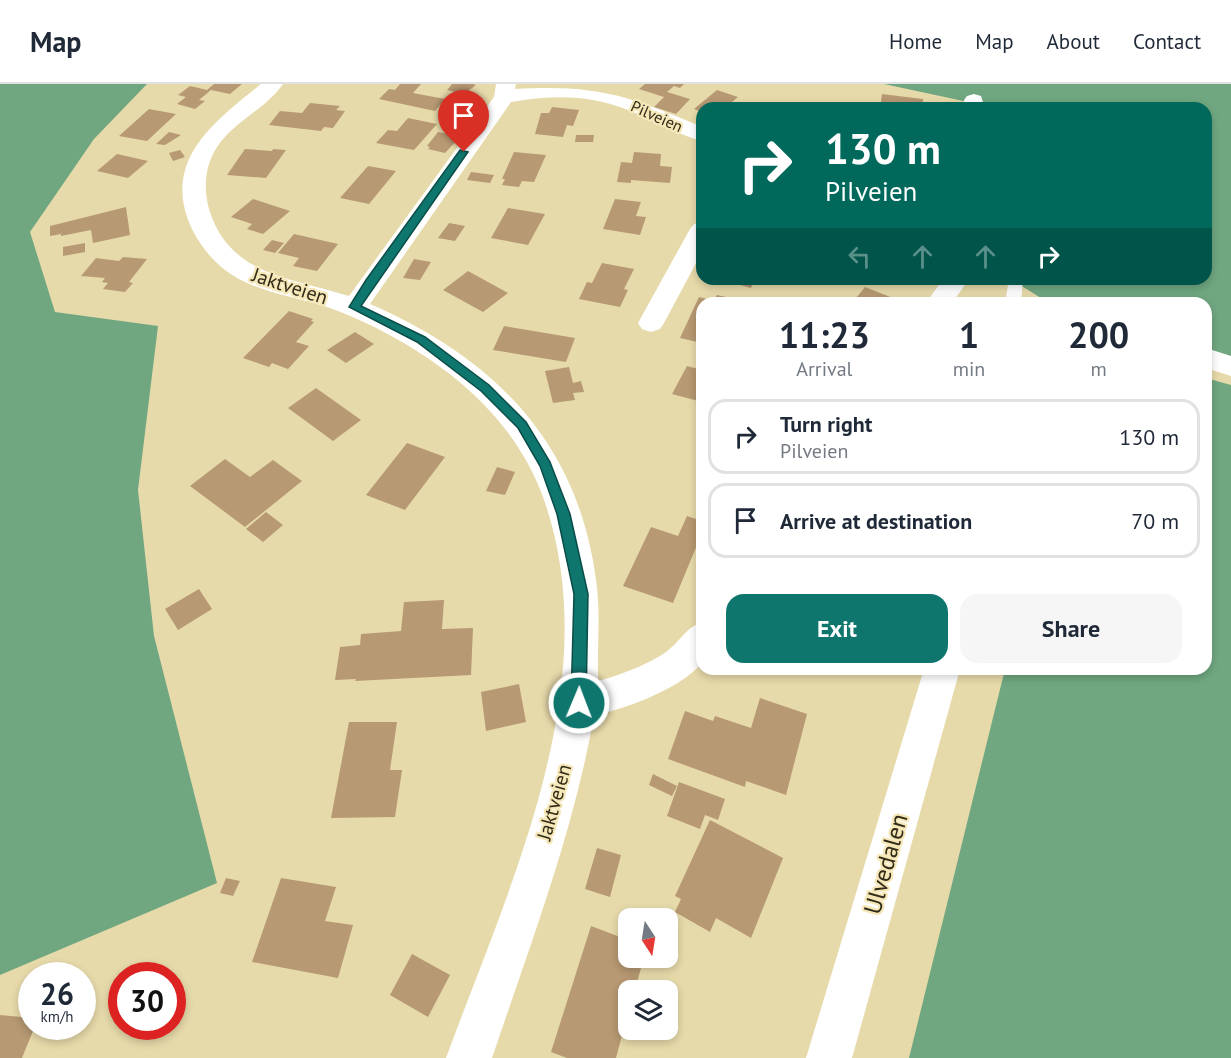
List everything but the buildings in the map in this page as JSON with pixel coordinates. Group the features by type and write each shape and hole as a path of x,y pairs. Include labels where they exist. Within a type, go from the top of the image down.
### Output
{"street":[{"name":"Jaktveien","path":"273,84 220,131 203,151 192,178 193,203 204,231 217,250 238,268 262,280 355,307 421,340 485,388 522,425 546,466 564,514 581,594 579,703 559,798 469,1058"},
{"name":"Pilveien","path":"355,307 370,282 505,90 590,92 622,100 696,132"},
{"path":"651,323 696,240"},
{"path":"1212,360 1231,366"},
{"path":"579,703 621,692 679,663 696,645"},
{"name":"Ulvedalen","path":"830,1058 940,675"}],"green space":[{"path":"0,84 147,84 94,139 30,232 55,312 158,326 138,490 154,636 217,883 31,962 18,962 18,967 0,975"},
{"path":"884,84 1231,84 1231,366 1212,360 1212,297 1039,297 1020,285 1212,285 1212,102 968,102"},
{"path":"1212,380 1231,385 1231,1058 909,1058 1004,675 1212,675"}],"route":[{"path":"464,152 370,282 355,307 421,340 485,388 522,425 546,466 564,514 581,594 579,703"}]}
